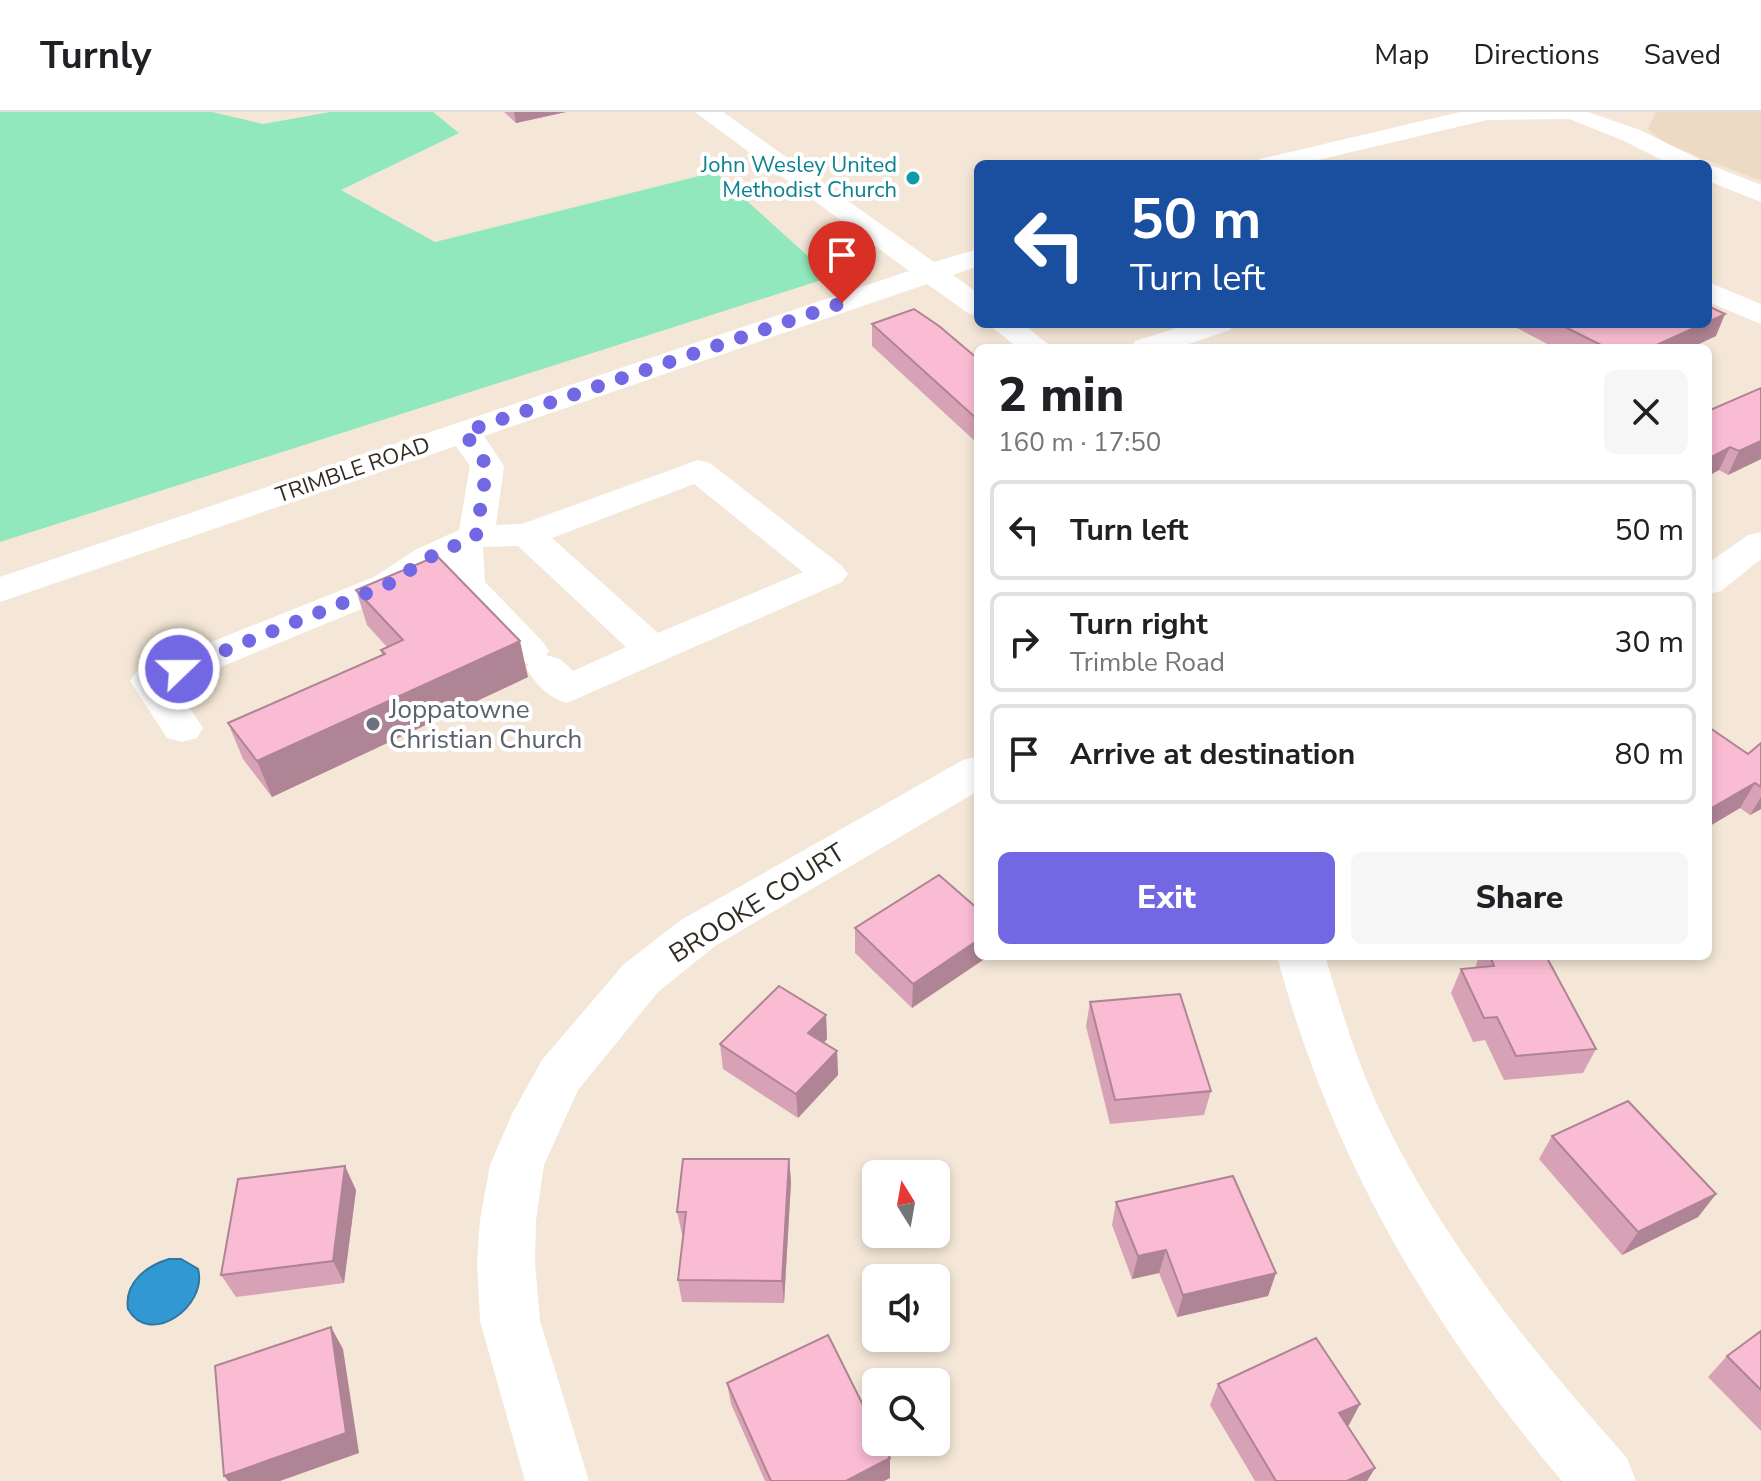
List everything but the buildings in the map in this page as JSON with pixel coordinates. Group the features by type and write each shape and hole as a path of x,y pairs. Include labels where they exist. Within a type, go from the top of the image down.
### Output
{"street":[{"path":"707,112 974,304"},
{"path":"1286,160 1488,113 1564,114 1628,120 1684,160"},
{"path":"1712,174 1761,194"},
{"name":"TRIMBLE ROAD","path":"0,590 974,258"},
{"path":"1712,293 1761,315"},
{"path":"1009,328 1032,344"},
{"path":"1158,344 1207,328"},
{"path":"182,728 150,681 387,585 430,557 470,539 527,535 698,470 829,574 567,690 466,585 470,539 487,466 464,432"},
{"path":"527,535 653,650"},
{"path":"1712,579 1736,558 1761,543"},
{"name":"BROOKE COURT","path":"557,1481 510,1321 506,1262 508,1220 517,1165 531,1130 560,1075 641,978 698,933 974,773"},
{"path":"1302,960 1338,1070 1380,1163 1434,1258 1492,1342 1566,1439 1604,1481"}],"shaded area":[{"path":"1656,112 1761,112 1761,181 1664,143 1648,129"}],"green space":[{"path":"0,112 212,112 263,124 330,112 433,112 459,133 341,190 435,242 715,172 831,277 0,542"}],"water":[{"path":"169,1259 181,1259 198,1269 199,1283 194,1296 175,1318 150,1324 138,1320 128,1309 129,1291 145,1271"}],"place":[{"name":"John Wesley United Methodist Church","path":"913,178"},
{"name":"Joppatowne Christian Church","path":"373,724"}],"route":[{"path":"179,669 387,585 430,557 476,536 487,466 464,432 842,303"}]}
